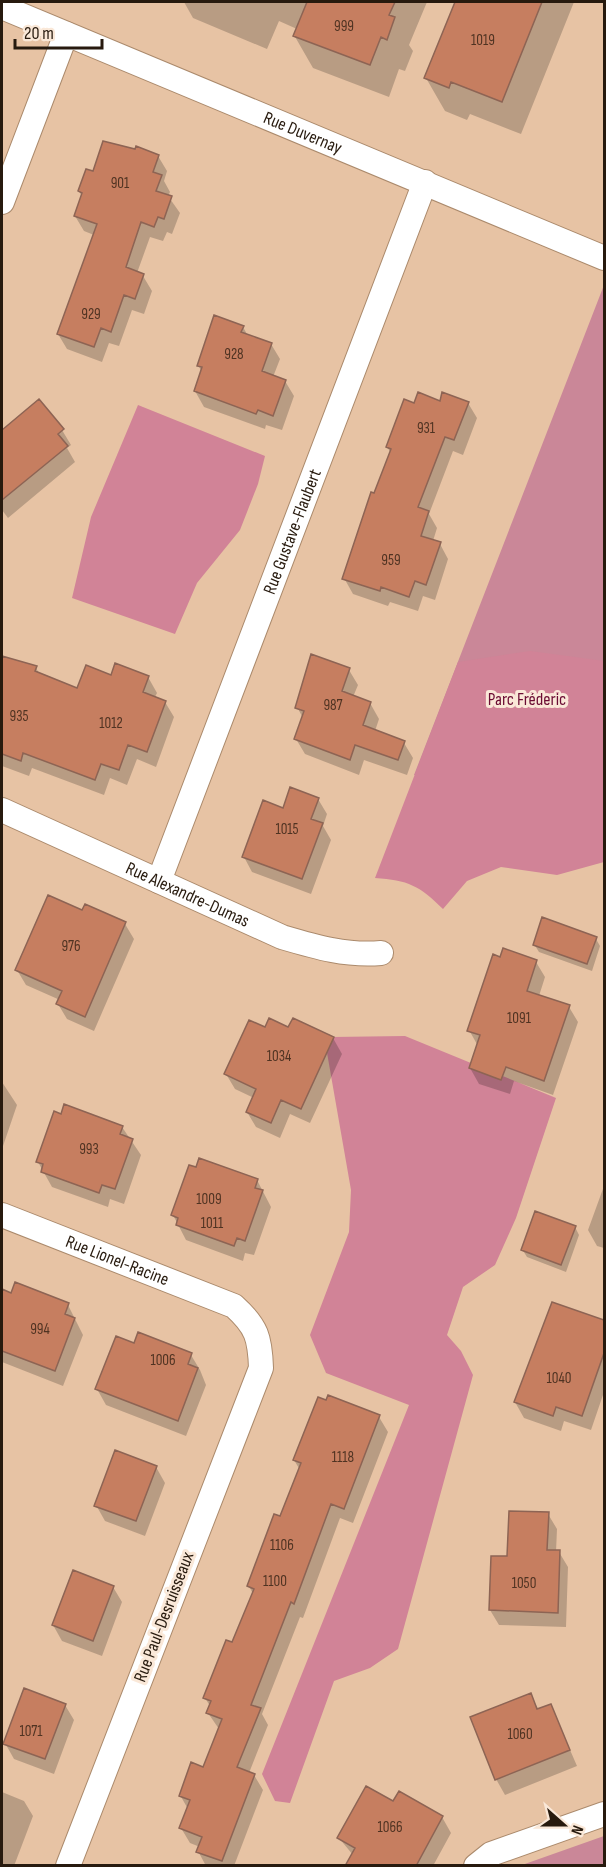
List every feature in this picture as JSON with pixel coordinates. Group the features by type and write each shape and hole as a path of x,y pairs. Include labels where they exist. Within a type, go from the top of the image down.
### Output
{"street":[{"name":"Rue Duvernay","path":"2,7 604,258"},
{"path":"2,202 66,34"},
{"name":"Rue Gustave-Flaubert","path":"159,881 425,182"},
{"name":"Rue Alexandre-Dumas","path":"2,810 282,937 320,949 356,955 381,953"},
{"name":"Rue Lionel-Racine","path":"2,1215 234,1306 250,1321 260,1341 261,1368"},
{"name":"Rue Paul-Desruisseaux","path":"68,1866 261,1368"},
{"path":"476,1866 491,1854 604,1814"}],"green space":[{"name":"Parc Fréderic","path":"604,285 604,783 414,775"},
{"path":"138,405 265,456 258,484 240,530 197,583 175,634 72,598 91,517"},
{"path":"530,651 604,661 604,862 557,875 501,867 467,881 443,909 413,886 396,880 375,878 458,662"},
{"path":"405,1036 556,1098 516,1218 495,1265 463,1287 447,1335 461,1351 473,1375 398,1649 370,1668 334,1681 290,1803 275,1801 262,1774 409,1405 326,1373 310,1335 349,1232 351,1190 326,1047 332,1037"},
{"path":"604,1836 604,1865 522,1865"}],"building":[{"path":"307,2 395,2 389,15 395,17 387,40 381,37 370,65 293,36"},
{"path":"455,2 542,2 502,102 451,82 449,88 424,78"},
{"path":"103,141 135,149 136,146 159,155 153,172 162,175 156,191 172,196 164,219 158,217 154,227 141,222 126,267 144,274 135,299 124,295 111,332 101,328 94,347 57,334 97,224 74,216 82,193 78,191 86,169 93,171"},
{"path":"214,315 244,326 241,332 272,343 262,371 286,380 273,416 258,410 256,414 194,391 202,367 197,366"},
{"path":"418,392 440,401 442,392 469,402 454,440 445,437 418,507 429,511 421,536 441,542 426,585 415,581 409,597 381,587 380,591 342,579 371,492 374,493 391,449 386,447 404,399 414,403"},
{"path":"39,399 64,429 58,434 68,446 2,500 2,430"},
{"path":"311,654 350,668 342,691 371,702 363,725 405,741 398,760 355,745 350,760 294,739 304,711 295,708"},
{"path":"2,656 37,666 35,671 77,688 86,665 111,675 115,663 149,676 143,692 166,701 147,752 128,745 119,770 101,764 95,780 23,753 21,761 2,754"},
{"path":"290,787 319,798 311,819 323,823 302,879 242,857 263,800 283,808"},
{"path":"48,895 82,910 85,904 126,922 85,1017 56,1004 62,991 15,970"},
{"path":"542,917 597,937 587,964 533,945"},
{"path":"503,948 537,960 527,991 570,1005 544,1081 506,1067 501,1080 469,1068 480,1035 467,1031 493,954 500,957"},
{"path":"269,1018 288,1027 293,1018 334,1037 301,1109 281,1100 271,1123 246,1112 256,1089 224,1074 249,1020 265,1027"},
{"path":"64,1104 123,1126 120,1134 133,1139 115,1189 102,1185 99,1193 41,1172 43,1164 36,1162 54,1111 61,1114"},
{"path":"199,1158 258,1179 255,1188 263,1190 245,1241 237,1238 234,1246 176,1225 178,1218 171,1215 189,1165 196,1167"},
{"path":"535,1211 576,1226 561,1265 521,1250"},
{"path":"15,1282 69,1303 65,1314 75,1318 55,1371 2,1351 2,1289 11,1293"},
{"path":"552,1302 604,1320 604,1353 582,1416 556,1407 553,1416 514,1402"},
{"path":"138,1332 192,1353 188,1364 198,1368 178,1421 95,1389 116,1336 134,1343"},
{"path":"328,1395 380,1415 344,1509 331,1504 294,1604 291,1602 251,1705 261,1708 237,1767 255,1774 222,1861 196,1852 202,1837 179,1828 190,1800 179,1796 191,1762 203,1767 222,1719 206,1713 211,1701 203,1698 226,1640 232,1642 254,1589 247,1586 274,1514 280,1516 301,1463 293,1460 318,1397 326,1400"},
{"path":"115,1450 157,1466 136,1521 94,1506"},
{"path":"509,1511 549,1512 547,1550 560,1550 558,1613 489,1610 491,1556 507,1556"},
{"path":"73,1570 114,1586 93,1641 52,1625"},
{"path":"24,1688 66,1704 45,1759 3,1744"},
{"path":"531,1693 537,1709 551,1704 570,1750 495,1780 470,1717"},
{"path":"366,1786 393,1801 399,1791 443,1816 416,1866 345,1866 355,1848 337,1838"}]}
